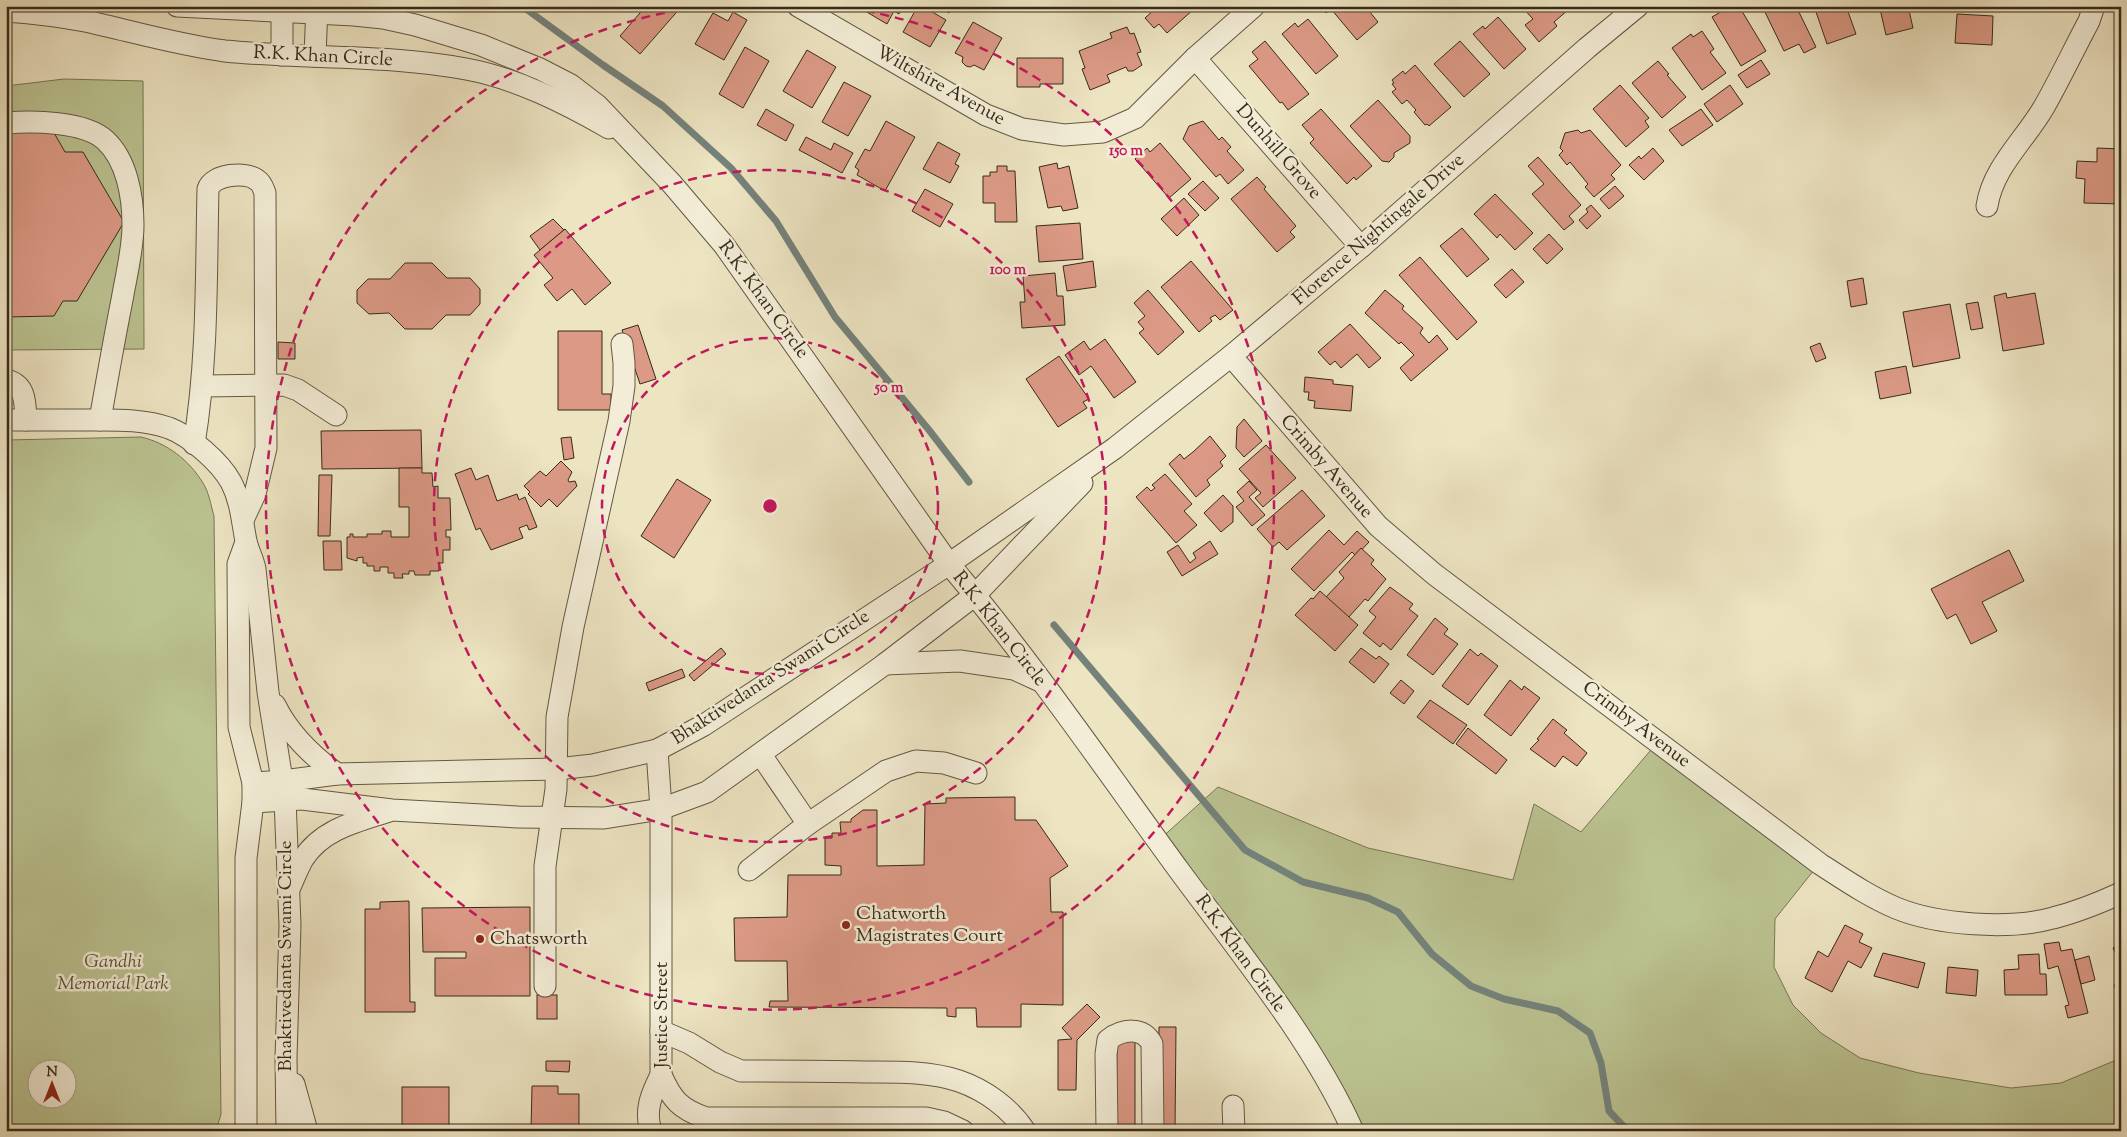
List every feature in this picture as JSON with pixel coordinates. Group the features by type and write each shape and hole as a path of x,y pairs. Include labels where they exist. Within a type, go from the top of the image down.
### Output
{"street":[{"name":"R.K. Khan Circle","path":"177,6 317,10 383,18 481,45 540,69 571,85 597,105 672,184 724,245 949,564 1040,681 1260,981 1313,1058 1345,1112 1353,1131"},
{"path":"385,6 415,26"},
{"name":"Wiltshire Avenue","path":"798,6 986,115 1022,129 1064,135 1103,132 1135,118 1195,58 1254,6"},
{"name":"Florence Nightingale Drive","path":"949,564 1115,448 1231,356 1362,246 1587,48 1638,6"},
{"path":"1986,206 1990,190 2001,169 2044,108 2089,21 2094,6"},
{"path":"282,9 282,54"},
{"path":"315,56 317,10"},
{"name":"R.K. Khan Circle","path":"6,11 53,15 224,50 433,64 491,75 574,108 629,139"},
{"name":"Dunhill Grove","path":"1195,58 1362,246"},
{"path":"6,123 60,124 83,128 105,140 118,155 124,171 131,200 133,226 100,420"},
{"path":"194,444 203,386 208,189 210,183 216,178 251,176 257,179 263,186 265,193 266,448 255,494 243,520"},
{"path":"545,986 545,866 553,818 558,769 557,717 562,685 619,421 624,378 622,344"},
{"name":"Crimby Avenue","path":"1231,356 1325,468 1378,526 1420,562 1820,864 1857,889 1897,908 1940,920 1983,926 2052,919 2096,904 2121,892"},
{"path":"6,380 20,386 23,392 16,420"},
{"path":"203,386 284,385 298,390 336,415"},
{"name":"Bhaktivedanta Swami Circle","path":"16,420 100,420 149,423 170,429 212,458 230,482 243,520 246,542 256,569 268,692 284,790 290,925 286,1058 287,1131"},
{"name":"Florence Nightingale Drive","path":"975,595 1115,448"},
{"name":"Bhaktivedanta Swami Circle","path":"246,542 238,564 239,727 253,793 246,858 246,1131"},
{"name":"Bhaktivedanta Swami Circle","path":"284,790 337,774 558,769 593,765 657,750 704,725 949,564"},
{"path":"253,793 284,790 350,804 392,810 553,818 604,818 661,809 708,792 885,664 975,595"},
{"path":"885,664 960,661 1014,669 1040,681"},
{"path":"268,692 290,732 337,774"},
{"name":"Justice Street","path":"657,750 661,809 661,1075 668,1091 678,1104 689,1112 706,1118 926,1118 944,1122 963,1131"},
{"path":"761,755 808,824"},
{"path":"749,870 808,824 886,771 916,761 944,763 976,773"},
{"path":"289,890 304,858 331,831 392,810"},
{"path":"661,1031 689,1043 720,1062 741,1071 901,1072 958,1080 975,1087 1007,1109 1026,1131"},
{"path":"1107,1131 1106,1054 1108,1040 1116,1034 1130,1031 1140,1032 1148,1036 1152,1044 1153,1131"},
{"path":"286,1058 307,1131"},
{"path":"651,1131 649,1105 652,1092 661,1075"},
{"path":"1233,1106 1234,1131"}],"green space":[{"path":"64,79 143,81 144,349 6,350 6,86"},
{"name":"Gandhi Memorial Park","path":"141,437 160,443 191,467 205,487 214,516 221,1114 216,1131 6,1131 6,440"},
{"path":"1656,744 1818,865 1775,919 1774,967 1793,1005 1821,1033 1860,1058 1919,1073 2011,1088 2061,1083 2121,1058 2121,1131 1356,1131 1159,840 1218,787 1368,848 1513,880 1534,804 1581,832"}],"building":[{"path":"646,6 682,6 640,54 620,36"},
{"path":"868,6 903,6 899,14 894,11 887,24 865,11"},
{"path":"918,6 922,6 946,20 930,47 903,32"},
{"path":"937,6 953,6 949,13"},
{"path":"1154,6 1191,6 1194,9 1167,33 1159,24 1154,28 1145,18 1156,8"},
{"path":"1320,6 1365,6 1378,22 1357,40 1331,9 1326,13"},
{"path":"1521,6 1564,6 1568,10 1554,22 1557,26 1539,42 1525,25 1533,19"},
{"path":"1762,6 1796,6 1816,47 1804,53 1799,44 1784,51"},
{"path":"1814,6 1846,6 1856,34 1827,44"},
{"path":"1875,6 1908,6 1913,28 1886,35 1880,9 1876,10"},
{"path":"1729,7 1732,12 1740,8 1766,51 1741,66 1712,17"},
{"path":"733,12 747,20 724,60 695,44 713,13 728,21"},
{"path":"1957,14 1993,16 1992,45 1955,43"},
{"path":"1498,17 1526,49 1504,69 1473,34 1483,26 1485,29"},
{"path":"1308,19 1338,56 1316,74 1282,34 1295,23 1298,27"},
{"path":"973,22 1002,38 984,70 974,65 966,66 962,62 963,57 955,53"},
{"path":"1127,27 1130,34 1134,33 1141,52 1137,53 1142,65 1133,71 1128,71 1126,67 1107,75 1110,82 1090,90 1082,69 1085,68 1079,51 1112,38 1110,33"},
{"path":"1702,31 1714,49 1710,52 1726,73 1702,90 1672,48 1691,34 1693,37"},
{"path":"1265,41 1309,94 1288,110 1249,66 1258,59 1252,52"},
{"path":"1460,41 1490,74 1464,97 1434,64"},
{"path":"745,47 769,61 743,108 719,94"},
{"path":"807,50 836,67 812,108 783,91"},
{"path":"1017,58 1063,58 1063,84 1017,87"},
{"path":"1761,60 1770,74 1747,88 1738,75"},
{"path":"1658,61 1686,97 1662,118 1632,83"},
{"path":"1415,65 1451,107 1429,126 1425,125 1414,112 1416,110 1407,100 1402,104 1392,92 1396,89 1392,84 1394,83 1392,80 1403,71 1405,74"},
{"path":"844,82 871,96 848,136 822,122"},
{"path":"1620,85 1649,118 1645,121 1649,127 1626,147 1593,109"},
{"path":"1730,85 1743,104 1717,122 1704,104"},
{"path":"1378,100 1410,136 1410,143 1394,153 1394,157 1389,162 1382,161 1350,126"},
{"path":"766,109 794,125 786,141 757,125"},
{"path":"1321,109 1372,166 1356,180 1354,177 1347,184 1310,143 1314,139 1302,125"},
{"path":"1701,109 1713,125 1682,146 1669,130"},
{"path":"886,121 915,137 885,191 857,175 859,170 855,167 865,149 870,151"},
{"path":"1203,121 1219,140 1222,137 1231,147 1227,151 1244,170 1228,184 1220,174 1216,177 1183,139 1189,126"},
{"path":"1578,130 1581,133 1590,130 1621,165 1611,175 1615,179 1594,197 1585,187 1588,184 1570,162 1567,165 1559,155 1563,151 1560,148 1565,133"},
{"path":"6,131 53,131 65,152 83,152 124,222 77,301 63,301 54,316 6,317"},
{"path":"806,137 831,150 834,143 853,153 842,173 799,150"},
{"path":"938,142 960,154 955,164 959,166 950,183 923,169"},
{"path":"1160,143 1191,179 1169,198 1135,159 1147,148 1150,152"},
{"path":"1653,148 1664,161 1644,180 1629,165 1639,156 1641,159"},
{"path":"2097,148 2121,149 2121,204 2084,203 2085,179 2076,178 2077,161 2097,162"},
{"path":"1538,157 1581,205 1569,216 1574,222 1564,230 1532,194 1544,184 1528,166"},
{"path":"1057,163 1058,169 1069,166 1078,208 1063,211 1061,206 1048,208 1039,167"},
{"path":"997,166 1007,166 1007,171 1015,171 1017,222 995,222 995,203 983,203 983,176 990,176 990,172 997,172"},
{"path":"1257,177 1266,187 1264,189 1296,226 1290,232 1295,237 1277,252 1231,199"},
{"path":"1203,181 1219,198 1205,211 1188,194"},
{"path":"1615,186 1624,196 1609,209 1600,199"},
{"path":"925,189 953,204 940,227 912,211"},
{"path":"1495,194 1533,233 1515,250 1500,234 1497,238 1474,214"},
{"path":"1184,198 1199,215 1177,236 1161,219"},
{"path":"1591,205 1601,216 1587,229 1579,220 1588,212 1586,209"},
{"path":"553,219 564,230 540,250 530,236"},
{"path":"1080,223 1083,259 1039,262 1036,226"},
{"path":"1462,228 1489,259 1467,277 1440,246"},
{"path":"565,229 611,283 585,305 572,289 557,301 544,285 553,278 534,255"},
{"path":"1549,234 1563,249 1547,264 1533,249"},
{"path":"1420,257 1477,322 1457,340 1399,275"},
{"path":"1093,261 1096,287 1067,291 1063,266"},
{"path":"1191,261 1233,310 1220,320 1215,315 1210,318 1212,321 1199,332 1161,287"},
{"path":"405,263 432,263 447,278 470,278 480,289 480,304 470,315 446,315 432,329 405,329 389,313 369,314 357,303 357,290 368,279 390,279"},
{"path":"1512,269 1524,282 1506,298 1494,285"},
{"path":"1055,273 1057,296 1063,296 1065,325 1022,328 1020,302 1025,302 1023,276"},
{"path":"1863,278 1867,304 1851,307 1847,281"},
{"path":"1148,290 1184,332 1158,355 1139,333 1144,329 1138,322 1145,316 1134,303"},
{"path":"1385,290 1404,306 1402,309 1423,328 1420,333 1429,343 1437,335 1448,349 1411,381 1400,368 1414,355 1365,313"},
{"path":"2006,293 2007,298 2035,293 2044,344 2003,351 1994,296"},
{"path":"1978,302 1983,328 1971,330 1966,304"},
{"path":"1950,304 1960,358 1913,367 1903,312"},
{"path":"1350,324 1381,358 1369,368 1357,354 1341,368 1335,361 1330,365 1318,352"},
{"path":"638,325 656,379 640,384 622,330"},
{"path":"558,331 602,331 602,394 611,394 611,410 558,410"},
{"path":"1105,339 1136,382 1114,398 1091,366 1079,375 1065,355 1084,341 1090,350"},
{"path":"278,342 295,343 295,359 278,359"},
{"path":"1820,343 1826,358 1816,362 1810,347"},
{"path":"1059,356 1089,399 1083,402 1087,408 1058,427 1026,379"},
{"path":"1906,366 1911,393 1880,399 1875,372"},
{"path":"1305,377 1333,380 1333,384 1353,386 1351,411 1314,408 1315,401 1308,400 1309,392 1304,392"},
{"path":"1244,419 1262,441 1244,457 1236,448 1237,427"},
{"path":"421,430 422,468 322,469 321,431"},
{"path":"1210,436 1226,456 1220,462 1223,466 1207,480 1210,485 1196,497 1169,464 1180,454 1184,459"},
{"path":"571,437 574,458 564,460 561,438"},
{"path":"1266,445 1296,478 1263,507 1255,498 1261,493 1239,469"},
{"path":"561,461 572,472 568,480 569,482 575,481 577,486 557,507 549,499 541,507 528,494 530,492 524,486 540,471 546,476"},
{"path":"399,468 422,468 422,473 432,473 433,487 438,486 438,498 450,498 451,530 446,530 446,537 450,537 450,550 443,550 443,563 439,563 439,571 430,571 430,575 415,575 414,571 409,571 409,574 402,574 403,578 394,578 394,573 388,573 388,567 380,567 380,571 374,571 374,566 367,566 367,563 363,563 363,557 357,558 357,561 347,558 347,537 350,537 350,534 353,534 353,537 367,537 367,534 382,534 382,531 391,531 391,537 409,537 409,507 399,507"},
{"path":"471,468 476,480 488,475 497,501 517,494 519,500 525,497 537,527 529,530 527,525 519,528 523,538 491,550 480,528 476,530 455,474"},
{"path":"1165,474 1192,504 1184,511 1197,525 1176,543 1136,497 1147,487 1151,491 1155,488 1152,485"},
{"path":"319,475 332,475 330,536 318,536"},
{"path":"677,479 711,500 674,558 641,536"},
{"path":"1249,481 1257,490 1249,497 1265,515 1252,526 1236,507 1244,501 1237,492"},
{"path":"1302,490 1325,516 1287,550 1279,542 1273,547 1257,529"},
{"path":"1223,495 1233,506 1233,522 1221,532 1204,513"},
{"path":"1329,530 1344,545 1357,531 1369,542 1356,556 1352,552 1314,591 1291,569"},
{"path":"323,541 341,541 342,570 324,570"},
{"path":"1210,541 1218,554 1182,576 1167,552 1178,545 1190,563 1196,558 1193,553"},
{"path":"1361,548 1374,560 1371,564 1386,579 1368,601 1365,599 1348,618 1326,597 1344,578 1339,572"},
{"path":"2009,550 2024,581 1982,602 1997,631 1971,644 1956,614 1947,619 1931,589"},
{"path":"1390,587 1413,604 1409,609 1418,616 1391,650 1383,643 1380,647 1363,633 1376,617 1369,611"},
{"path":"1320,591 1358,625 1335,651 1295,615"},
{"path":"1435,618 1448,629 1444,634 1458,644 1433,675 1407,655"},
{"path":"721,648 726,654 694,681 689,675"},
{"path":"1361,648 1376,659 1379,656 1389,664 1374,683 1349,662"},
{"path":"1470,649 1478,656 1481,653 1498,666 1468,705 1442,686"},
{"path":"682,669 685,677 649,691 646,683"},
{"path":"1401,680 1414,691 1404,704 1390,693"},
{"path":"1510,680 1522,690 1524,686 1540,698 1511,736 1484,715"},
{"path":"1430,700 1467,725 1453,744 1417,717"},
{"path":"1553,719 1567,730 1564,733 1587,753 1577,766 1563,756 1555,767 1530,749 1539,740 1537,739"},
{"path":"1468,728 1507,760 1496,774 1456,744"},
{"path":"1015,797 1015,820 1036,820 1068,866 1050,878 1051,912 1063,912 1063,1005 1021,1004 1021,1027 977,1027 976,1008 956,1008 956,1017 947,1016 947,1008 769,1007 770,1001 788,1001 787,961 735,961 734,918 787,917 788,875 841,875 841,866 825,865 825,838 832,838 832,833 841,833 840,822 851,822 851,819 863,810 877,810 877,866 924,865 925,804 946,803 946,798"},
{"path":"409,901 410,1002 415,1002 415,1012 365,1012 365,909 380,909 380,902"},
{"path":"530,907 530,996 435,996 435,958 466,958 466,952 423,952 422,908"},
{"path":"1845,925 1863,934 1859,942 1872,948 1861,968 1848,961 1832,992 1805,978 1818,951 1828,957"},
{"path":"2059,942 2061,951 2072,949 2088,1013 2068,1018 2065,1006 2069,1005 2058,966 2048,969 2044,944"},
{"path":"2121,945 2121,965 2113,948"},
{"path":"1883,953 1925,963 1918,988 1874,976"},
{"path":"2039,954 2040,974 2046,974 2047,995 2005,995 2004,970 2019,969 2018,955"},
{"path":"2089,956 2095,980 2081,984 2075,960"},
{"path":"1948,967 1978,970 1976,996 1946,993"},
{"path":"2121,982 2121,1002 2114,985"},
{"path":"537,995 557,995 557,1019 537,1019"},
{"path":"1087,1004 1100,1017 1077,1040 1076,1090 1058,1090 1058,1040 1072,1039 1062,1028"},
{"path":"1159,1027 1176,1027 1175,1131 1158,1131"},
{"path":"1117,1038 1135,1039 1135,1131 1116,1131"},
{"path":"546,1061 570,1061 569,1072 546,1071"},
{"path":"532,1086 558,1086 558,1094 579,1094 579,1131 531,1131"},
{"path":"402,1087 449,1087 449,1131 402,1131"}],"waterway":[{"path":"522,6 663,106 731,168 776,221 835,317 929,430 969,482"},
{"path":"1054,625 1245,850 1303,882 1368,898 1398,912 1432,954 1471,986 1504,999 1558,1011 1590,1033 1601,1063 1609,1111 1628,1131"}],"place":[{"name":"Chatworth Magistrates Court","path":"846,925"},
{"name":"Chatsworth","path":"480,939"}]}
